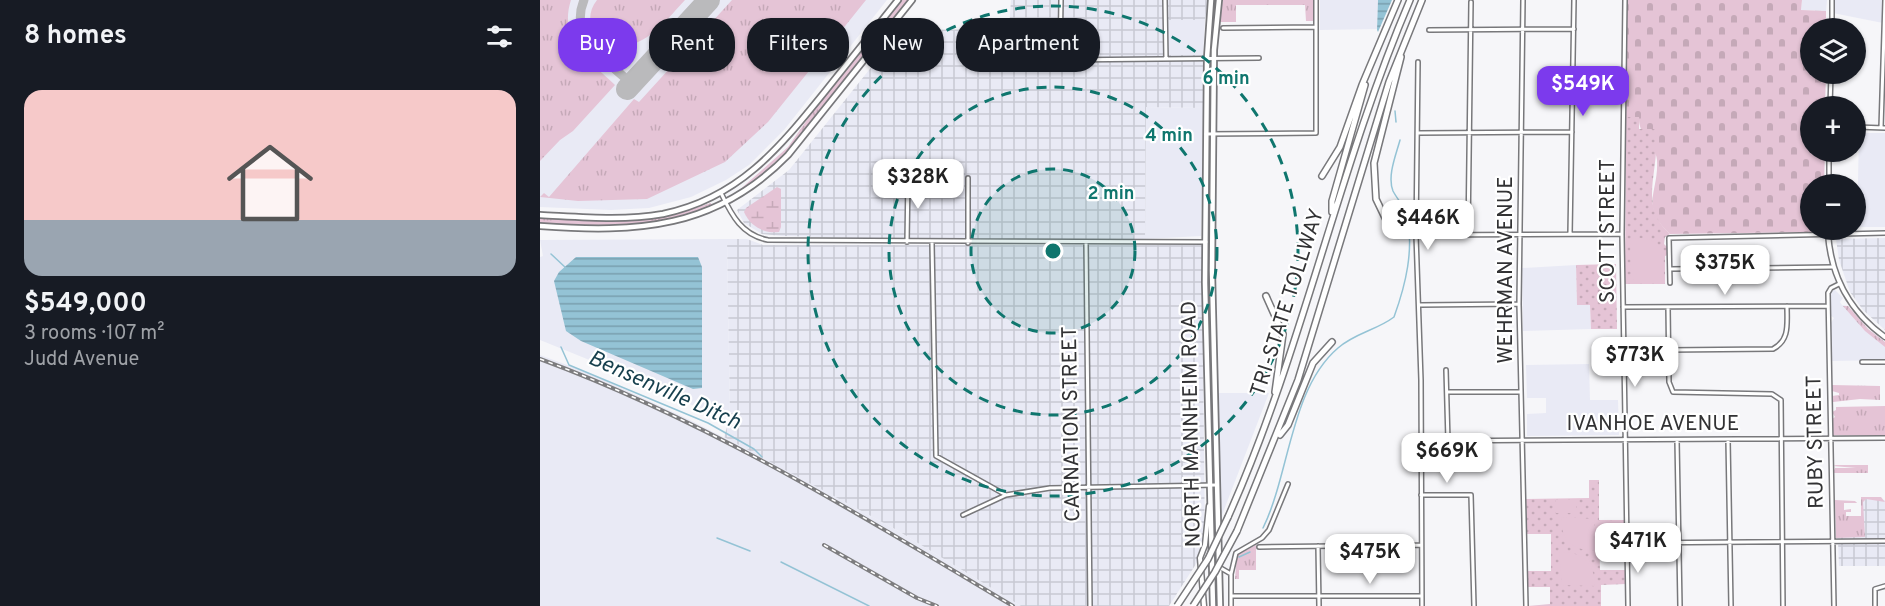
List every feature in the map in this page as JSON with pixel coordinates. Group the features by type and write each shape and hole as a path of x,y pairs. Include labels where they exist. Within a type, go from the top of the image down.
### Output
{"highway":[{"path":"1322,177 1340,147 1398,0"},
{"name":"TRI-STATE TOLLWAY","path":"1177,606 1208,559 1248,474 1275,399 1332,217 1385,61 1410,0"},
{"name":"TRI-STATE TOLLWAY","path":"1193,606 1237,531 1298,380 1389,82 1422,0"},
{"path":"1389,226 1376,199 1374,163 1407,34"},
{"path":"1332,217 1332,201 1373,60"},
{"path":"1266,296 1283,334 1275,399"},
{"path":"1276,438 1287,425 1313,363 1332,342"}],"main road":[{"path":"540,215 601,218 648,216 680,210 721,193 747,177 776,151 898,0"},
{"path":"540,226 619,229 651,226 676,222 726,203 770,173 788,155 912,0"},
{"name":"NORTH MANNHEIM ROAD","path":"1211,0 1207,58 1205,242 1208,485 1213,603"},
{"name":"NORTH MANNHEIM ROAD","path":"1219,0 1214,58 1212,242 1220,604"}],"street":[{"path":"1061,0 1060,60 1259,58"},
{"path":"1165,0 1166,59"},
{"path":"1206,134 1316,133 1316,0"},
{"name":"WEHRMAN AVENUE","path":"1523,0 1519,304 1526,606"},
{"path":"1570,234 1574,0"},
{"name":"SCOTT STREET","path":"1625,0 1622,234 1628,606"},
{"path":"1832,0 1832,18"},
{"path":"1866,127 1883,128 1885,0"},
{"path":"1467,235 1471,2"},
{"path":"1223,28 1316,27"},
{"path":"1429,30 1574,29"},
{"path":"1418,62 1416,236 1420,305 1422,606"},
{"path":"1418,133 1572,132"},
{"path":"907,242 908,177"},
{"path":"968,178 968,243"},
{"path":"721,193 743,230 760,239 932,243 1212,242"},
{"path":"1866,233 1885,233"},
{"path":"1416,236 1622,234"},
{"path":"1670,283 1670,238 1800,237"},
{"path":"1829,240 1833,267 1839,284 1860,316 1885,337"},
{"name":"CARNATION STREET","path":"1086,242 1090,606"},
{"path":"932,243 936,456 1006,495"},
{"path":"1670,269 1833,267"},
{"name":"RUBY STREET","path":"1834,606 1828,291 1839,284"},
{"path":"1420,305 1519,304"},
{"path":"1668,350 1773,349 1785,338 1787,306"},
{"path":"1623,307 1828,306"},
{"path":"1668,307 1669,386 1675,393 1777,395 1781,400 1783,606"},
{"path":"1862,362 1885,362"},
{"path":"1446,370 1448,441"},
{"path":"1447,392 1521,392"},
{"name":"IVANHOE AVENUE","path":"1422,441 1885,438"},
{"path":"1677,439 1680,606"},
{"path":"1728,439 1731,606"},
{"path":"1231,606 1231,574 1236,553 1262,538 1269,530 1288,484"},
{"path":"963,514 1006,495 1050,488 1216,485"},
{"path":"1421,495 1472,495 1474,606"},
{"path":"1204,606 1200,558 1205,545 1209,504"},
{"path":"1627,543 1885,541"},
{"path":"1258,547 1421,545"},
{"path":"1318,546 1319,606"},
{"path":"1200,558 1205,551 1211,550"},
{"path":"1219,567 1231,574"},
{"path":"1875,606 1875,589 1885,586"},
{"path":"1231,597 1422,596"}],"shaded area":[{"path":"540,0 887,0 873,18 861,18 861,33 849,48 849,18 747,18 747,72 830,72 784,130 749,165 726,180 691,197 649,208 611,210 540,207"},
{"path":"1011,0 1208,0 1205,20 1168,20 1168,55 1203,55 1203,108 1146,107 1145,239 922,240 782,236 762,234 744,223 737,210 789,170 867,72 944,72 944,30 956,30 956,72 1100,72 1100,18 1010,18"},
{"path":"1320,0 1378,0 1377,29 1320,30"},
{"path":"1802,0 1827,0 1826,11 1801,10"},
{"path":"1833,0 1883,0 1883,23 1833,13"},
{"path":"1168,20 1205,20 1203,55 1168,55"},
{"path":"1146,107 1203,108 1201,236 1145,239"},
{"path":"1866,133 1885,133 1885,227 1866,227 1866,174 1858,174 1858,162 1866,162"},
{"path":"1885,238 1885,330 1863,310 1850,292 1839,260 1836,240"},
{"path":"727,239 730,418 707,412 634,378 540,340 540,257 543,256 540,240"},
{"path":"727,239 747,239 763,245 1202,245 1205,550 1169,606 1021,606 895,529 724,437 730,417"},
{"path":"1576,265 1577,304 1590,304 1591,329 1523,331 1522,268"},
{"path":"1834,289 1843,298 1840,302 1842,305 1848,306 1868,329 1885,342 1885,360 1831,361 1830,324 1834,318 1830,315 1830,295"},
{"path":"540,355 589,373 690,420 766,459 895,529 1021,606 540,606"},
{"path":"1589,364 1590,400 1618,400 1619,435 1527,436 1527,414 1546,413 1546,398 1527,398 1526,365"},
{"path":"1218,393 1269,393 1222,515 1219,473"},
{"path":"1861,497 1885,500 1885,566 1839,566 1837,516 1861,516"}],"green space":[{"path":"540,0 571,0 568,18 558,18 558,72 601,72 615,85 573,131 560,140 540,161"},
{"path":"597,0 685,0 668,18 649,18 649,35 637,43 637,18 590,18"},
{"path":"732,0 866,0 849,21 849,18 747,18 747,72 808,72 768,122 725,162 647,199 578,201 540,197 544,193 549,197 634,99 639,102 666,72 735,72 735,18 716,18"},
{"path":"902,0 908,0 894,18 888,18"},
{"path":"1223,0 1313,0 1314,21 1306,21 1305,5 1236,5 1236,22 1218,22"},
{"path":"1627,0 1802,0 1801,10 1826,11 1826,18 1800,18 1800,84 1826,84 1825,96 1800,96 1800,162 1825,162 1824,174 1800,174 1800,232 1670,234 1655,215 1653,207 1657,171 1656,155 1641,130 1639,117 1626,117"},
{"path":"861,51 861,59 787,151 758,178 736,193 788,147 845,72 849,72 849,66"},
{"path":"1626,117 1639,117 1639,129 1655,129 1656,158 1652,198 1654,211 1660,223 1670,234 1665,237 1664,244 1668,248 1668,255 1665,256 1665,284 1625,284"},
{"path":"777,187 781,189 781,227 779,232 768,232 754,225 744,212 746,208"},
{"path":"711,203 712,206 691,214 649,223 584,225 540,223 540,218 605,220 648,217 690,210"},
{"path":"1641,238 1655,243 1662,255 1664,281 1634,281 1631,277 1630,239"},
{"path":"1616,264 1617,329 1591,329 1590,305 1577,305 1576,265"},
{"path":"1843,306 1848,306 1868,329 1885,342 1885,347 1865,331"},
{"path":"1832,385 1880,386 1880,400 1860,399 1833,402 1832,396 1839,395 1839,393 1832,391"},
{"path":"1885,406 1885,436 1833,435 1832,419 1835,417 1832,412 1836,410 1836,407"},
{"path":"1868,465 1868,473 1833,473 1835,468 1856,468 1833,466"},
{"path":"1589,480 1599,480 1599,520 1624,520 1624,533 1599,534 1600,570 1626,570 1626,584 1601,585 1601,606 1528,606 1550,604 1550,587 1527,587 1527,571 1551,571 1551,534 1527,534 1526,499 1589,498"},
{"path":"1861,497 1881,497 1885,502 1866,499 1863,502 1865,537 1836,538 1835,500 1855,501 1857,503 1844,503 1844,510 1851,509 1851,512 1846,512 1846,516 1861,516"},
{"path":"1556,500 1576,500 1576,513 1556,513"},
{"path":"1561,517 1594,519 1595,550 1580,548 1569,542 1563,532"},
{"path":"1256,545 1256,570 1239,570 1239,579 1235,579 1237,555"},
{"path":"1559,552 1574,554 1586,560 1593,571 1595,586 1562,585"}],"water":[{"path":"1378,0 1392,0 1378,32 1377,30"},
{"path":"576,257 698,257 702,267 702,388 693,389 581,341 566,331 554,281 559,272"}],"waterway":[{"path":"1395,111 1396,122"},
{"path":"1263,528 1272,506 1300,408 1322,365 1345,343 1394,317 1405,279 1410,241 1405,209 1391,185 1400,140"},
{"path":"551,254 566,268"},
{"name":"Bensenville Ditch","path":"561,347 569,365 708,423 754,449 762,457"},
{"path":"717,538 750,551"},
{"path":"1239,557 1250,552"},
{"path":"781,562 869,606"}],"taxiway":[{"path":"584,0 580,14 581,26 586,37 593,48 632,84"}],"runway":[{"path":"627,89 709,0"}],"railway":[{"path":"540,359 602,384 723,440 840,504 1013,606"},
{"path":"824,545 917,598 937,606"}]}
